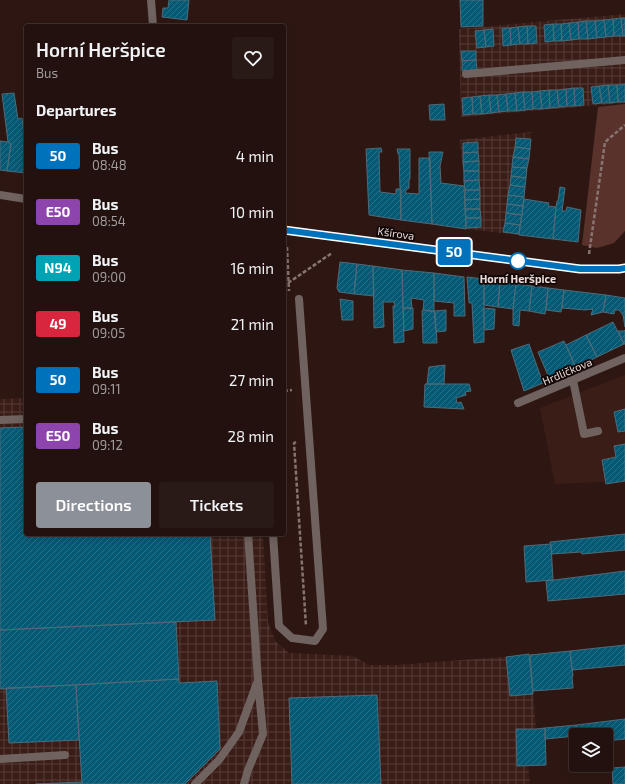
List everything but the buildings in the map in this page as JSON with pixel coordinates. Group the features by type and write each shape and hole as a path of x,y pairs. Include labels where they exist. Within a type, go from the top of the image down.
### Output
{"street":[{"path":"151,0 153,24"},
{"path":"466,74 625,60"},
{"path":"0,196 24,199"},
{"name":"Kšírova","path":"286,230 580,269 625,268"},
{"path":"273,536 279,626 292,638 315,641 323,629 299,299"},
{"name":"Hrdličkova","path":"518,403 625,358"},
{"path":"573,380 584,434 598,430"},
{"path":"0,420 24,418"},
{"path":"244,784 248,770 263,734 248,536"},
{"path":"195,784 219,760 239,732 258,681"},
{"path":"0,759 65,755"}],"path":[{"path":"589,254 605,142 625,125"},
{"path":"288,284 332,252"}],"shaded area":[{"path":"625,14 625,103 461,117 459,29"},
{"path":"625,104 625,231 614,243 597,248 582,245 598,107"},
{"path":"531,132 519,235 466,229 460,140"},
{"path":"625,375 625,481 555,484 540,408"},
{"path":"24,398 24,536 263,536 268,623 276,642 289,653 353,656 369,665 397,665 530,655 536,729 516,729 517,766 528,765 530,784 0,784 0,399"}],"bus line":[{"name":"50","path":"286,230 580,269 625,268"}],"place":[{"name":"Horní Heršpice","path":"518,261"}]}
